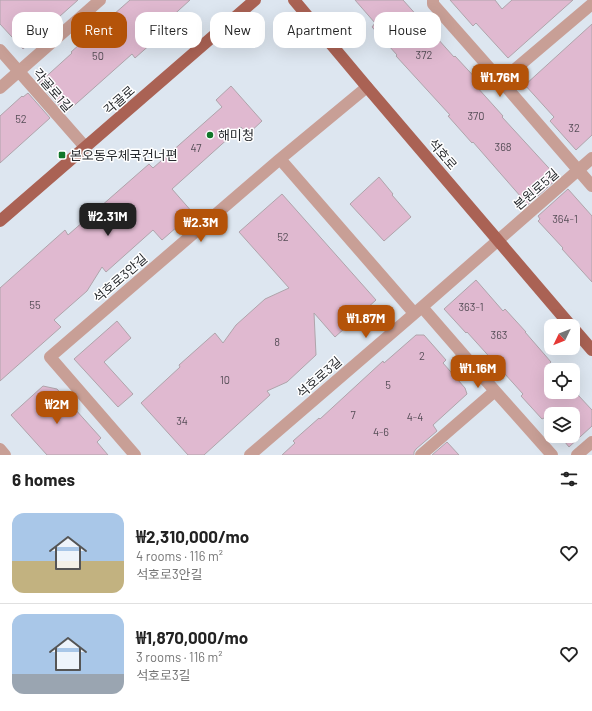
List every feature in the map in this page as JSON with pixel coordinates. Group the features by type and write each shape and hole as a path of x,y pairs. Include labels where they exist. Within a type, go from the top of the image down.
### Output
{"main road":[{"name":"각골로","path":"0,221 255,0"},
{"name":"석호로","path":"294,0 565,319"},
{"name":"석호로","path":"580,336 592,350"}],"street":[{"path":"0,88 100,0"},
{"path":"433,0 433,4 592,186"},
{"path":"501,81 592,4"},
{"name":"각골로1길","path":"0,50 86,148"},
{"path":"367,87 280,160 495,391 552,455"},
{"name":"본원로5길","path":"497,240 592,158"},
{"name":"석호로3안길","path":"135,455 50,356 280,160"},
{"name":"석호로3길","path":"250,455 497,240"},
{"path":"421,455 495,391"},
{"path":"577,455 592,442"},
{"path":"0,449 5,455"}],"building":[{"path":"0,0 78,0 63,13 63,12 12,12 12,37 0,24"},
{"path":"130,0 190,0 177,12 135,12 135,48 146,48 135,58 132,54 68,111 64,106 61,108 39,83 76,48 127,48 127,12 116,12"},
{"path":"355,0 403,0 414,12 374,12 374,22"},
{"path":"450,0 495,0 502,9 512,0 573,0 508,58 476,23 473,26"},
{"path":"592,24 592,135 576,150 550,121 554,117 525,85"},
{"path":"441,42 480,83 476,86 503,116 502,117 558,178 528,205 473,142 472,143 448,116 450,115 396,56 397,55 391,48 441,48"},
{"path":"231,86 262,121 247,135 241,127 172,189 193,213 162,240 153,230 106,272 102,267 87,291 54,320 61,327 0,381 0,288 65,230 68,235 149,164 153,168 222,107 216,100"},
{"path":"28,93 50,118 0,163 0,116 22,96 23,97"},
{"path":"379,177 411,217 384,241 350,204"},
{"path":"568,189 592,216 592,282 538,221 540,219 538,216"},
{"path":"282,194 376,300 335,337 314,313 316,355 287,382 267,391 270,395 204,455 188,455 141,403 180,367 179,365 215,333 223,343 236,325 265,299 289,288 239,232"},
{"path":"476,280 503,311 505,309 551,362 544,363 544,399 580,399 580,397 592,410 592,426 580,437 580,407 544,407 544,418 542,419 521,396 523,394 444,309"},
{"path":"117,321 131,338 104,362 133,394 118,407 74,359"},
{"path":"416,335 424,335 446,360 443,363 465,388 467,394 433,425 437,431 416,449 414,455 282,455 295,443 293,441 319,418 320,419 383,361 384,363"},
{"path":"43,386 57,389 101,438 97,442 108,455 47,455 11,415"},
{"path":"447,442 459,455 432,455"},
{"path":"566,443 573,443 569,447"}],"place":[{"name":"해미청","path":"210,135"},
{"name":"본오동우체국건너편","path":"62,155"}]}
